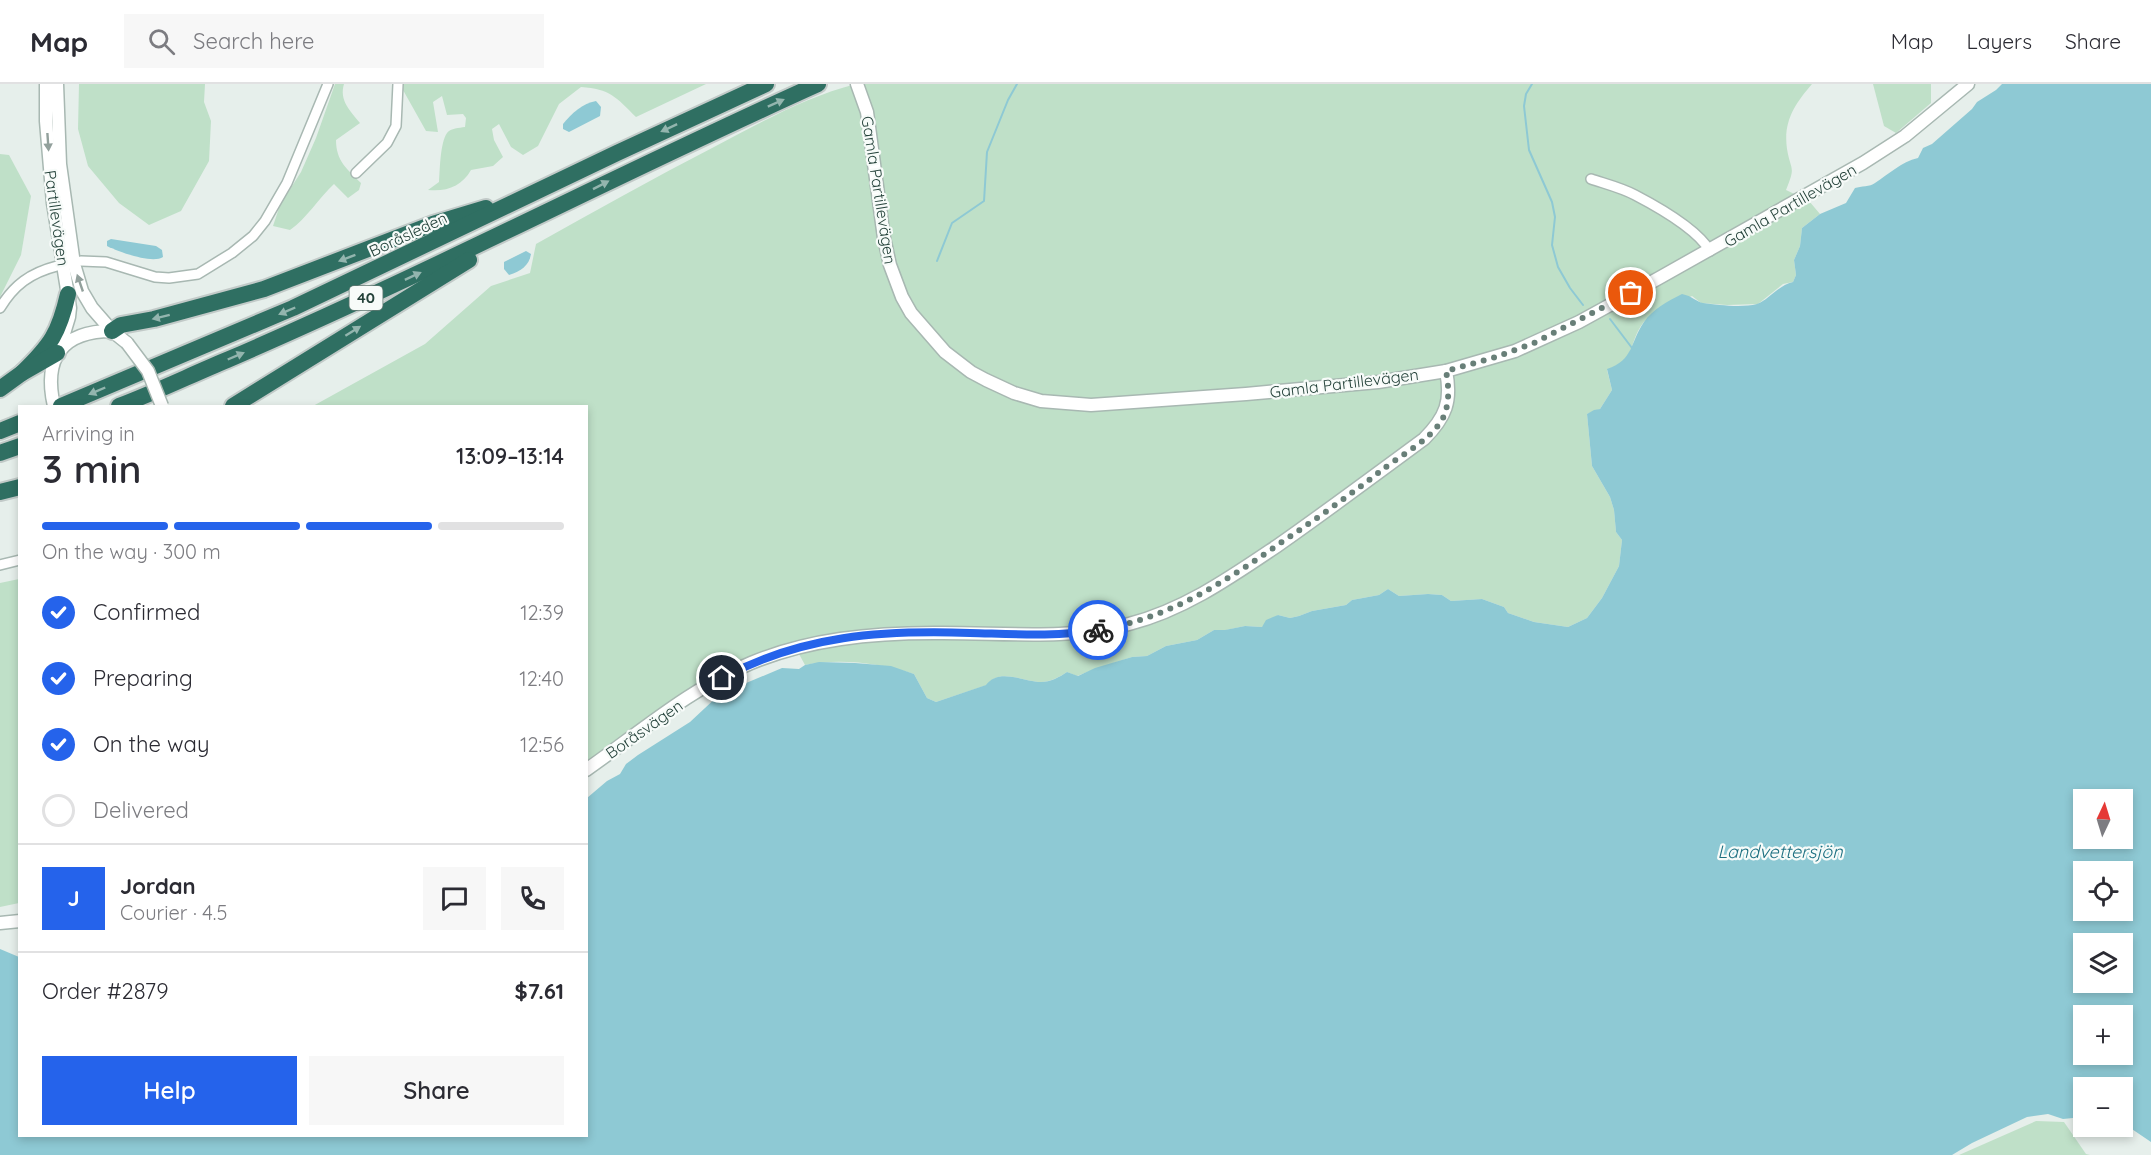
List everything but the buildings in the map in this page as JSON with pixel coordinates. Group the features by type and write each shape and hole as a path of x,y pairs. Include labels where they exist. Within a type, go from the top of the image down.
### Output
{"highway":[{"name":"Boråsleden","path":"63,405 293,308 765,84"},
{"name":"40","path":"121,405 302,328 818,84"},
{"path":"112,331 121,325 154,319 264,289 433,225 541,190"},
{"path":"235,405 549,211"},
{"path":"22,373 54,338 68,294"},
{"path":"0,389 58,352"},
{"path":"0,431 18,424"},
{"path":"0,453 18,447"},
{"path":"0,492 18,488"}],"street":[{"name":"Partillevägen","path":"46,84 46,121 53,203 68,294 69,317 50,378 54,405"},
{"name":"Partillevägen","path":"57,84 60,164 74,264 82,291 92,308 112,331 127,343 148,371 162,405"},
{"path":"81,261 106,262 155,277 169,278 198,273 232,253 253,236 288,183 328,84"},
{"path":"356,173 387,143 396,126 398,84"},
{"name":"Gamla Partillevägen","path":"857,84 867,112 885,245 899,291 911,313 937,344 971,372 986,380 1014,393 1041,401 1059,404 1102,405 1378,382 1446,371 1493,358 1534,343 1710,251 1863,163 1898,141 1944,106 1968,84"},
{"path":"1591,179 1634,194 1644,200 1691,231 1710,251"},
{"path":"0,308 9,293 21,281 39,271 57,266"},
{"path":"58,352 80,335 112,331"},
{"name":"Boråsvägen","path":"588,769 706,687 750,663 792,648 841,638 889,633 1076,634 1130,624 1198,597 1231,578 1424,439 1442,420 1446,409 1448,395 1446,371"},
{"path":"0,565 18,560"},
{"path":"0,923 18,921"}],"green space":[{"path":"79,84 205,84 204,102 211,121 209,161 181,211 149,225 119,203 88,166 78,129"},
{"path":"335,84 344,84 344,100 360,123 336,140 340,159 361,183 359,190 348,198 334,184 290,230 273,226 280,205 301,172 316,138"},
{"path":"404,84 706,84 636,117 612,95 581,87 559,104 538,146 523,155 511,147 499,124 492,129 494,140 503,157 493,166 471,170 453,187 428,190 439,182 443,143 447,133 455,128 465,127 466,118 463,114 447,115 442,96 433,102 438,132 426,131 403,90"},
{"path":"856,84 1812,84 1800,99 1789,121 1786,139 1792,172 1786,190 1809,201 1820,214 1802,228 1800,246 1794,260 1796,275 1793,282 1783,284 1758,304 1701,303 1692,296 1643,323 1628,356 1617,366 1607,370 1612,390 1600,409 1587,414 1592,466 1610,497 1616,532 1622,540 1619,566 1602,598 1587,618 1568,627 1534,622 1508,613 1504,607 1482,599 1451,601 1442,595 1399,596 1388,589 1379,595 1352,600 1346,605 1312,611 1290,618 1278,615 1262,627 1245,626 1214,630 1197,640 1166,646 1147,656 1132,657 1077,676 1067,672 1054,679 1041,682 1005,676 998,677 987,685 936,702 927,698 914,674 860,663 832,662 805,665 793,643 588,760 588,405 315,405 425,344 491,286 530,273 536,244 766,120 837,89"},
{"path":"1873,84 1931,84 1931,103 1896,133 1884,126"},
{"path":"0,154 9,155 31,196 21,255 0,297"},
{"path":"18,579 18,903 0,907 0,583"},
{"path":"2036,1121 2064,1122 2086,1154 2090,1155 1959,1155"}],"water":[{"name":"Landvettersjön","path":"2002,84 2151,84 2151,1142 2133,1130 2133,1077 2073,1077 2073,1118 2063,1119 2048,1114 2027,1117 1952,1155 0,1155 0,949 18,957 18,1137 588,1137 588,797 607,781 620,774 626,764 638,755 690,722 720,694 782,668 799,669 819,662 891,666 914,674 927,698 936,702 986,685 998,677 1005,676 1041,682 1055,679 1067,672 1078,676 1095,668 1132,657 1147,656 1166,646 1197,640 1214,630 1245,626 1262,627 1266,620 1278,615 1290,618 1312,611 1346,605 1352,600 1379,595 1388,589 1399,596 1442,595 1451,601 1482,599 1504,607 1508,613 1534,622 1568,627 1587,618 1602,598 1619,566 1622,540 1616,532 1610,497 1592,466 1587,414 1600,409 1612,390 1607,369 1622,361 1627,355 1639,329 1652,313 1682,294 1703,303 1730,306 1751,305 1761,302 1793,282 1796,275 1794,260 1800,246 1802,228 1820,214 1846,203 1855,188 1873,184 1901,165 1918,158 1923,148 1932,144 1977,102"},
{"path":"596,101 601,107 600,116 569,132 563,129 563,124 574,113 586,104"},
{"path":"111,239 156,246 162,250 163,257 151,259 127,254 107,246 107,241"},
{"path":"526,251 531,254 526,265 509,275 504,269 504,262"}],"waterway":[{"path":"937,261 952,223 984,201 987,152 1017,84"},
{"path":"1532,84 1526,94 1524,106 1529,150 1552,202 1555,217 1552,245 1558,267 1583,305"},
{"path":"1610,319 1632,348"}],"way so far":[{"path":"1098,630 1130,624 1198,597 1231,578 1362,486 1424,439 1442,420 1448,395 1446,371 1515,351 1534,343 1631,293"}],"route":[{"path":"722,678 750,663 792,648 860,636 889,633 1076,634 1098,630"}]}
